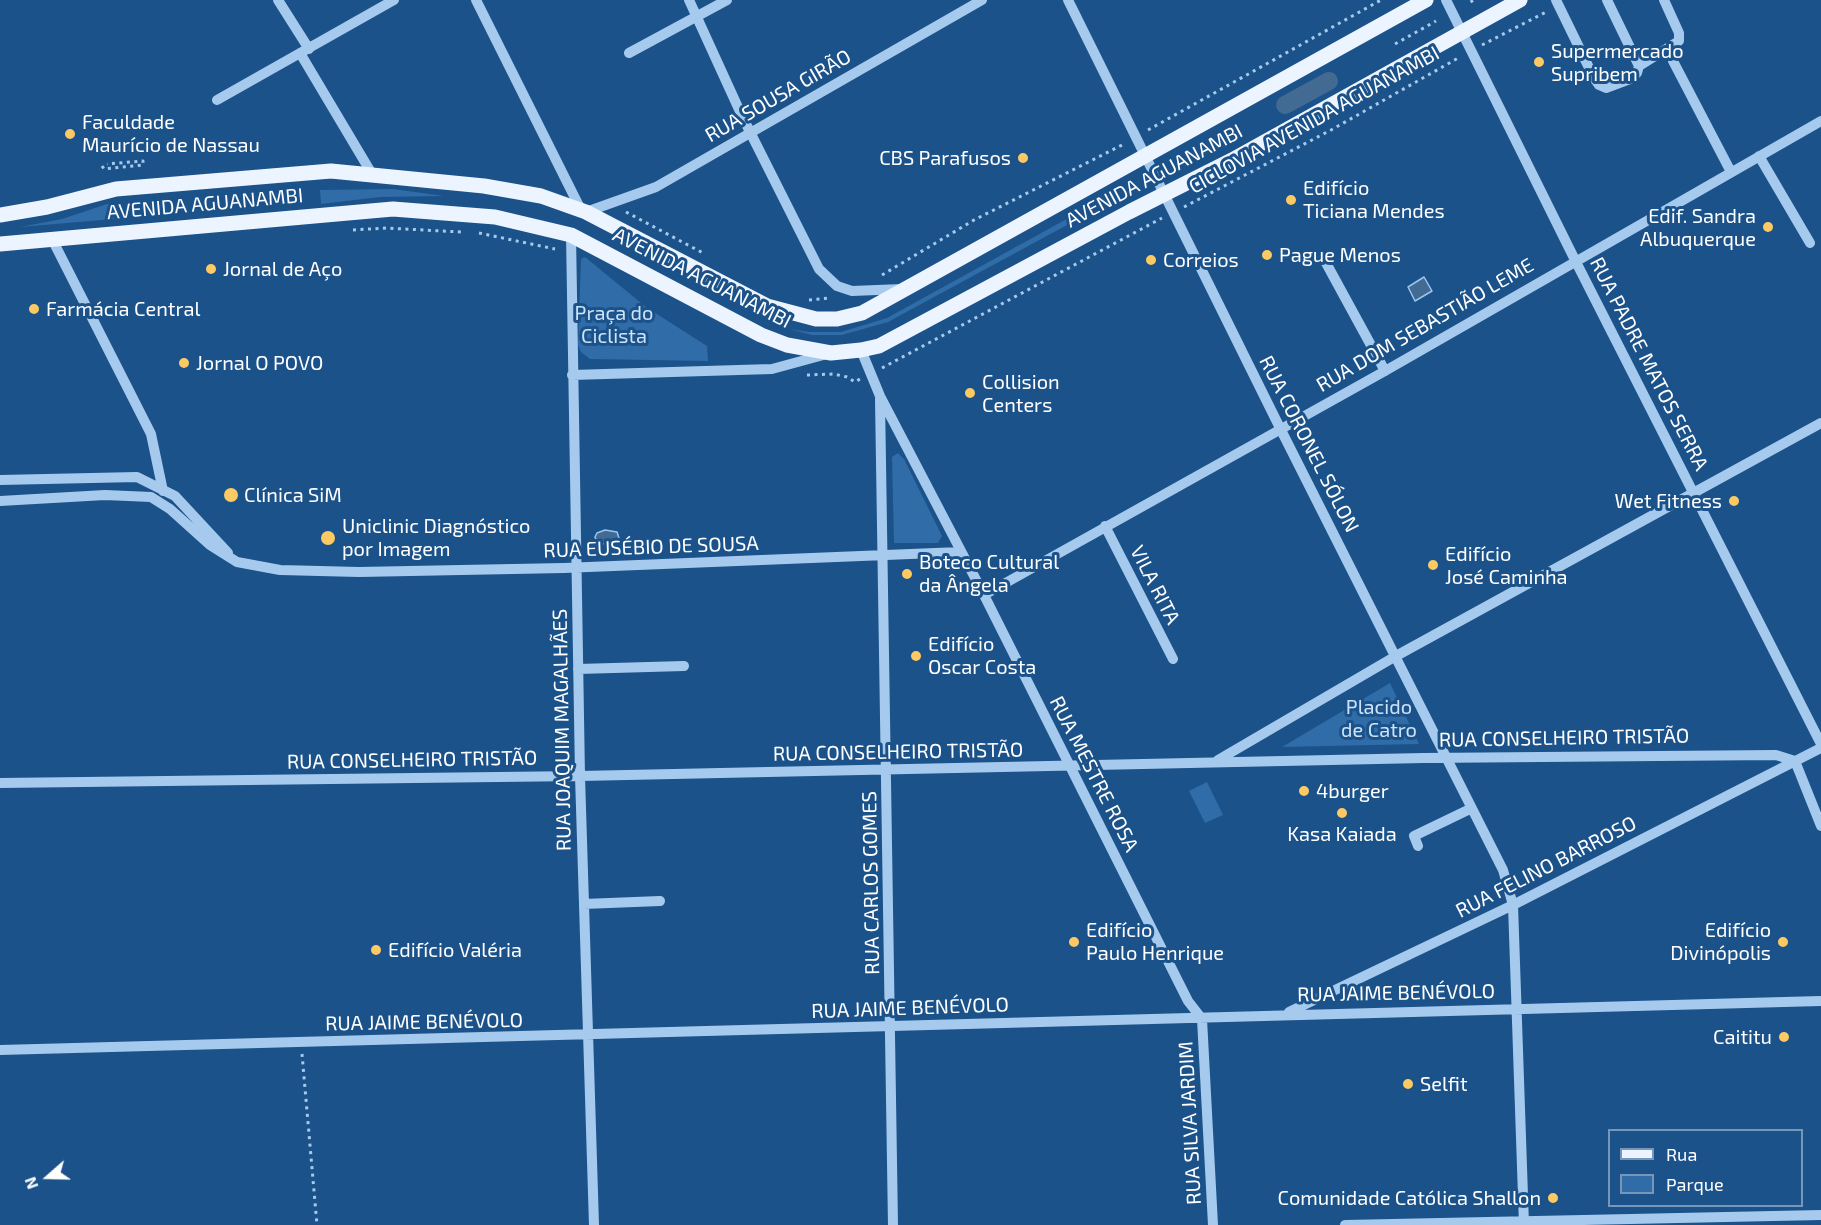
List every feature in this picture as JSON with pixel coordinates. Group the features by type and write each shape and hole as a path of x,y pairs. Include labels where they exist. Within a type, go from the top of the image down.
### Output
{"main road":[{"name":"AVENIDA AGUANAMBI","path":"0,215 47,207 116,189 330,171 517,191 584,211 767,306 790,314 816,319 837,319 862,313 1426,0"},
{"name":"AVENIDA AGUANAMBI","path":"0,244 393,209 495,217 570,235 762,335 787,345 831,353 861,350 879,346 1165,194 1520,0"}],"street":[{"path":"278,0 372,174"},
{"path":"217,100 394,0"},
{"path":"476,0 584,211"},
{"path":"689,0 819,269 837,286 852,291 903,289"},
{"path":"629,53 727,0"},
{"name":"RUA SOUSA GIRÃO","path":"584,211 656,187 982,0"},
{"name":"RUA CORONEL SÓLON","path":"1068,0 1396,656 1470,809 1503,870 1513,905 1524,1223"},
{"name":"RUA PADRE MATOS SERRA","path":"1446,0 1821,746"},
{"path":"1558,2 1599,85 1606,88 1630,79 1637,73 1639,66 1607,0"},
{"path":"1639,66 1679,41 1679,33 1664,0"},
{"path":"1673,61 1731,172"},
{"name":"RUA DOM SEBASTIÃO LEME","path":"984,595 1385,371 1821,120"},
{"path":"1759,156 1810,243"},
{"name":"RUA JOAQUIM MAGALHÃES","path":"570,235 580,776 594,1225"},
{"path":"52,239 151,434 163,491"},
{"path":"1325,261 1385,371"},
{"name":"RUA MESTRE ROSA","path":"861,350 879,396 984,595 1188,1001 1202,1018"},
{"path":"572,375 771,369 831,353"},
{"name":"RUA CARLOS GOMES","path":"879,396 893,1225"},
{"path":"1215,762 1396,656 1821,423"},
{"path":"75,477 77,497"},
{"path":"0,480 137,477 175,496 237,562"},
{"name":"RUA EUSÉBIO DE SOUSA","path":"0,501 140,495 151,497 170,509 210,545 237,562 280,570 349,572 577,567 882,557 960,552"},
{"name":"VILA RITA","path":"1105,526 1173,659"},
{"path":"578,669 684,666"},
{"name":"RUA FELINO BARROSO","path":"1286,1013 1513,905 1821,746"},
{"name":"RUA CONSELHEIRO TRISTÃO","path":"0,783 580,776 1445,758 1776,755 1795,761"},
{"path":"1795,761 1821,826"},
{"path":"1418,846 1414,836 1470,809"},
{"path":"584,904 660,901"},
{"name":"RUA JAIME BENÉVOLO","path":"0,1050 588,1036 1202,1018 1286,1013 1821,1000"},
{"name":"RUA SILVA JARDIM","path":"1202,1018 1213,1225"},
{"path":"1346,1225 1821,1215"}],"path":[{"path":"1146,131 1381,0"},
{"path":"1472,0 1474,6"},
{"path":"1491,40 1558,2"},
{"path":"1395,44 1437,23 1433,16"},
{"name":"CICLOVIA AVENIDA AGUANAMBI","path":"1186,206 1456,60"},
{"path":"1174,165 1219,142"},
{"path":"890,271 974,220 1125,143"},
{"path":"102,166 104,169 114,170 143,165 142,161 107,164"},
{"path":"119,211 138,209"},
{"path":"643,221 706,254"},
{"path":"891,363 1145,226"},
{"path":"346,231 386,228 466,232"},
{"path":"478,233 560,250"},
{"path":"798,375 834,374 847,376 855,382"},
{"path":"300,1042 317,1225"}],"green space":[{"path":"393,189 444,196 380,197 321,204 320,190"},
{"path":"1112,194 1115,199 888,322 842,335 812,335 789,329 809,332 841,332 887,318"},
{"path":"113,202 114,219 20,227 62,219"},
{"name":"Praça do Ciclista","path":"585,257 646,307 707,346 708,361 590,359 581,352 578,345 581,259"},
{"path":"898,453 904,459 942,536 938,543 894,543 892,457"},
{"name":"Placido de Catro","path":"1390,683 1419,744 1282,747"},
{"path":"1207,782 1223,815 1205,823 1189,791"}],"shaded area":[{"path":"1424,277 1432,291 1415,301 1408,287"},
{"path":"605,530 617,532 620,541 612,545 597,543 595,537 597,533"}],"waterway":[{"path":"1285,105 1329,81"}],"place":[{"name":"Supermercado Supribem","path":"1539,62"},
{"name":"Faculdade Maurício de Nassau","path":"70,134"},
{"name":"CBS Parafusos","path":"1023,158"},
{"name":"Edifício Ticiana Mendes","path":"1291,200"},
{"name":"Edif. Sandra Albuquerque","path":"1768,227"},
{"name":"Pague Menos","path":"1267,255"},
{"name":"Correios","path":"1151,260"},
{"name":"Jornal de Aço","path":"211,269"},
{"name":"Farmácia Central","path":"34,309"},
{"name":"Jornal O POVO","path":"184,363"},
{"name":"Collision Centers","path":"970,393"},
{"name":"Clínica SiM","path":"231,495"},
{"name":"Wet Fitness","path":"1734,501"},
{"name":"Uniclinic Diagnóstico por Imagem","path":"328,538"},
{"name":"Edifício José Caminha","path":"1433,565"},
{"name":"Boteco Cultural da Ângela","path":"907,574"},
{"name":"Edifício Oscar Costa","path":"916,656"},
{"name":"4burger","path":"1304,791"},
{"name":"Kasa Kaiada","path":"1342,813"},
{"name":"Edifício Paulo Henrique","path":"1074,942"},
{"name":"Edifício Divinópolis","path":"1783,942"},
{"name":"Edifício Valéria","path":"376,950"},
{"name":"Caititu","path":"1784,1037"},
{"name":"Selfit","path":"1408,1084"},
{"name":"Comunidade Católica Shallon","path":"1553,1198"}]}
